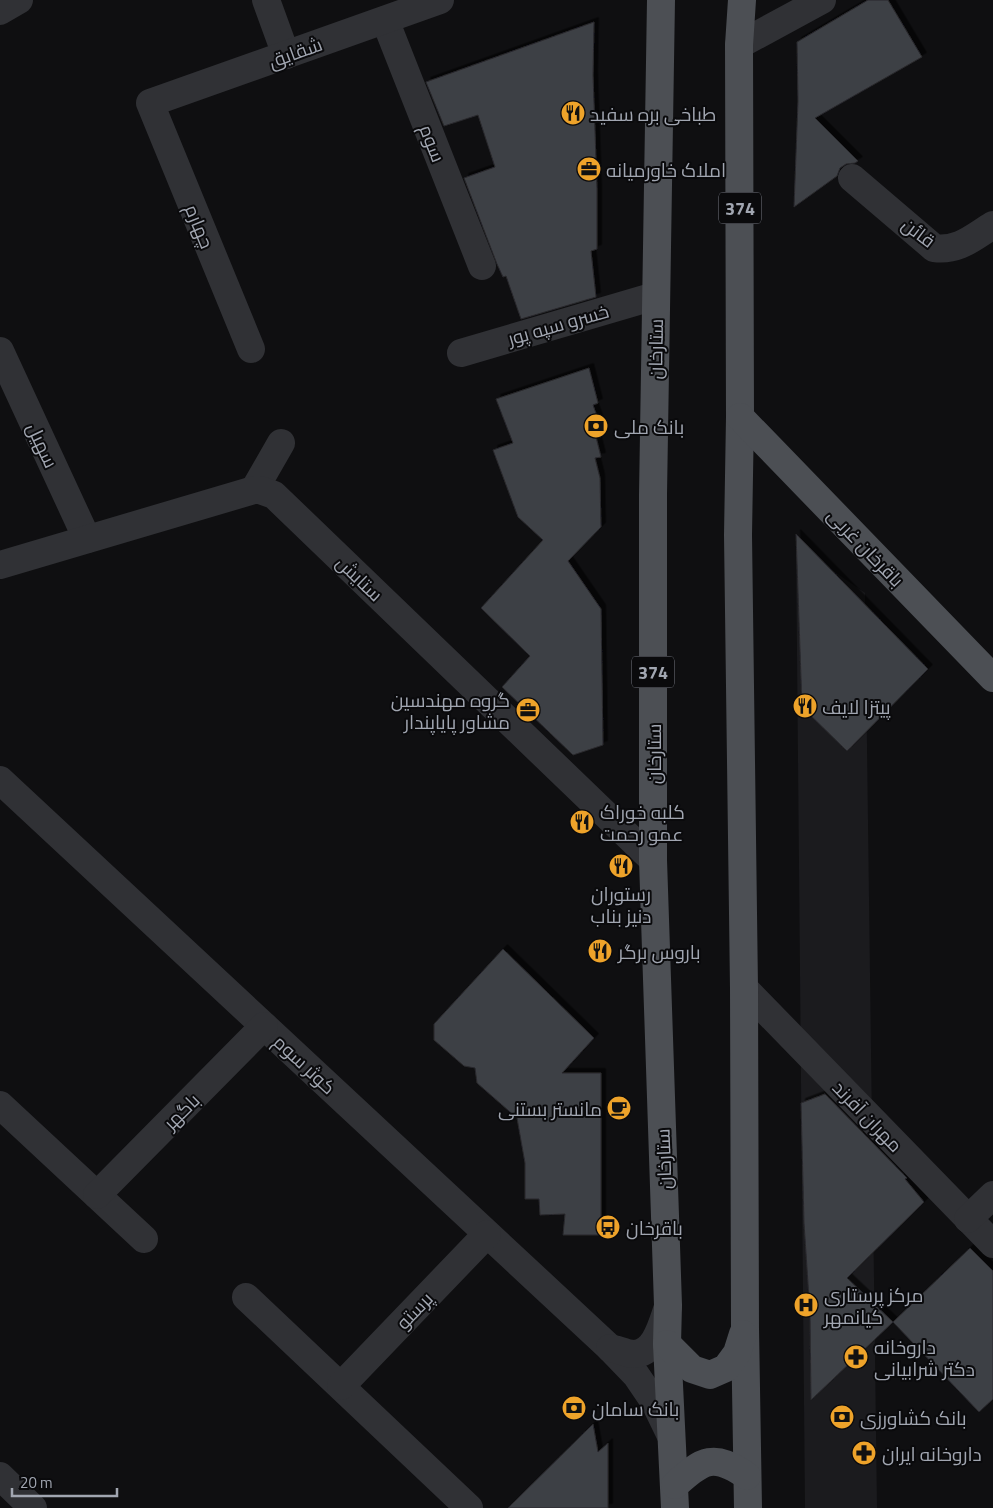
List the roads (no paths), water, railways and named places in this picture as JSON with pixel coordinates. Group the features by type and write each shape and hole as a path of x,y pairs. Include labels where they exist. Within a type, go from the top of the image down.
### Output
{"main road":[{"name":"ستارخان","path":"661,0 655,296 653,860 668,1305 667,1344 675,1496"},
{"name":"374","path":"742,0 739,45 740,417 738,535 748,1508"},
{"name":"باقرخان غربی","path":"740,417 993,678"},
{"path":"667,1344 692,1369 710,1375 726,1368 737,1353 745,1328"},
{"path":"675,1496 694,1467 714,1460 732,1465 747,1476"}],"street":[{"path":"266,0 286,55"},
{"name":"شقایق","path":"150,103 440,0"},
{"path":"739,45 822,0"},
{"name":"سوم","path":"385,20 482,266"},
{"name":"چهارم","path":"150,103 251,349"},
{"name":"قائن","path":"852,178 934,248 956,248 993,225"},
{"name":"خسرو سپه پور","path":"461,353 655,296"},
{"name":"سهیل","path":"0,350 87,539"},
{"path":"0,565 254,490 281,443"},
{"name":"ستایش","path":"254,490 274,495 653,860"},
{"name":"کوثر سوم","path":"0,780 610,1348 636,1375 651,1396 672,1436"},
{"name":"مهران آفرند","path":"744,988 993,1244"},
{"name":"باگهر","path":"97,1195 264,1026"},
{"path":"0,1105 144,1239"},
{"path":"968,1219 993,1195"},
{"name":"پرستو","path":"341,1386 487,1234"},
{"path":"246,1297 469,1508"},
{"path":"610,1348 634,1354 646,1350 657,1337 668,1305"},
{"path":"0,1476 33,1508"}],"place":[{"name":"طباخی بره سفید","path":"573,113"},
{"name":"املاک خاورمیانه","path":"589,169"},
{"name":"بانک ملی","path":"596,426"},
{"name":"پیتزا لایف","path":"805,706"},
{"name":"گروه مهندسین مشاور پایاپندار","path":"528,710"},
{"name":"کلبه خوراک عمو رحمت","path":"582,822"},
{"name":"رستوران دنیز بناب","path":"621,866"},
{"name":"باروس برگر","path":"600,951"},
{"name":"مانستر بستنی","path":"619,1108"},
{"name":"باقرخان","path":"608,1227"},
{"name":"مرکز پرستاری کیانمهر","path":"806,1305"},
{"name":"داروخانه دکتر شرابیانی","path":"856,1357"},
{"name":"بانک سامان","path":"574,1408"},
{"name":"بانک کشاورزی","path":"842,1417"},
{"name":"داروخانه ایران","path":"864,1453"}]}
